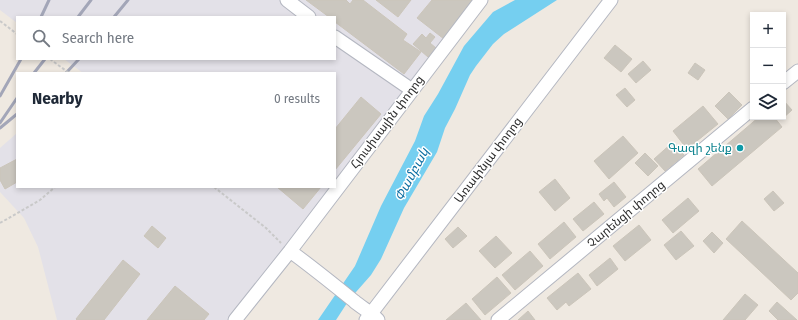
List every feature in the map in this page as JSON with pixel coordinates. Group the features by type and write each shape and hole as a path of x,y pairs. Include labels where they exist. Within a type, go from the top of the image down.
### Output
{"street":[{"path":"287,0 308,16"},
{"name":"Հյուսիսային փողոց","path":"235,320 290,251 481,0"},
{"name":"Առափնյա փողոց","path":"372,318 611,0"},
{"path":"336,38 412,90"},
{"path":"786,80 798,70"},
{"name":"Չարենցի փողոց","path":"498,320 750,110"},
{"path":"290,251 372,318"}],"path":[{"path":"0,21 16,33"},
{"path":"51,60 68,72"},
{"path":"0,223 40,200 54,188"},
{"path":"215,188 266,228 290,251"}],"shaded area":[{"path":"0,0 478,0 336,183 336,72 82,72 65,60 336,60 336,16 16,16 16,22 0,10"},
{"path":"16,134 16,188 331,188 229,320 57,320 38,247 24,218 0,192 0,148"}],"water":[{"name":"Փամբակ","path":"515,0 557,0 504,34 493,44 476,66 470,75 445,128 437,152 404,208 381,259 371,275 349,300 336,320 318,320 355,266 381,206 415,141 424,116 438,94 464,46 493,12"}],"building":[{"path":"306,0 346,0 350,4 353,0 363,0 407,34 403,40 421,52 404,74 336,23 336,16 328,16"},
{"path":"376,0 411,0 398,17"},
{"path":"432,0 475,0 444,39 417,18"},
{"path":"430,33 435,37 430,43 436,48 428,57 413,44 422,34 426,38"},
{"path":"615,45 632,59 621,72 604,58"},
{"path":"643,61 651,70 636,83 628,74"},
{"path":"695,63 705,70 698,80 688,73"},
{"path":"625,88 635,100 627,107 616,95"},
{"path":"729,92 742,105 728,119 715,106"},
{"path":"361,97 381,114 336,169 336,128"},
{"path":"786,103 792,110 786,115"},
{"path":"703,106 718,124 687,149 673,131"},
{"name":"Գազի շենք","path":"755,120 776,120 782,127 712,186 698,169"},
{"path":"623,136 638,153 609,179 594,161"},
{"path":"673,142 684,155 665,171 654,159"},
{"path":"645,153 658,166 648,176 635,163"},
{"path":"16,160 16,183 5,189 0,180 0,168"},
{"path":"555,179 570,198 555,211 539,192"},
{"path":"614,182 626,197 614,207 607,198 604,201 599,194"},
{"path":"278,188 320,188 303,209"},
{"path":"773,191 784,203 774,211 764,199"},
{"path":"688,198 699,211 673,233 662,220"},
{"path":"594,202 604,214 583,231 573,219"},
{"path":"742,221 798,273 798,293 791,300 726,239"},
{"path":"564,222 576,237 550,259 538,244"},
{"path":"639,225 651,240 625,261 613,246"},
{"path":"152,226 166,238 158,248 144,236"},
{"path":"458,227 467,236 453,248 445,239"},
{"path":"681,231 694,246 676,260 664,245"},
{"path":"712,232 723,243 714,253 703,241"},
{"path":"496,236 512,253 495,268 479,251"},
{"path":"530,251 543,266 515,290 502,275"},
{"path":"610,258 618,269 597,286 589,275"},
{"path":"123,260 140,274 104,320 77,320 76,319"},
{"path":"578,273 591,289 569,306 566,302 557,310 547,298"},
{"path":"497,277 511,293 485,315 472,299"},
{"path":"175,286 209,314 204,320 147,320"},
{"path":"745,294 758,305 745,320 723,320"},
{"path":"777,302 797,320 778,320 769,311"},
{"path":"466,303 481,320 446,320"},
{"path":"528,311 535,320 518,320"}],"railway":[{"path":"41,16 49,0"},
{"path":"79,16 91,0"},
{"path":"115,16 128,0"},
{"path":"0,96 20,60"},
{"path":"35,72 44,60"},
{"path":"67,72 78,60"},
{"path":"0,123 16,99"},
{"path":"0,128 16,115"}],"place":[{"name":"Գազի շենք","path":"740,148"}]}
